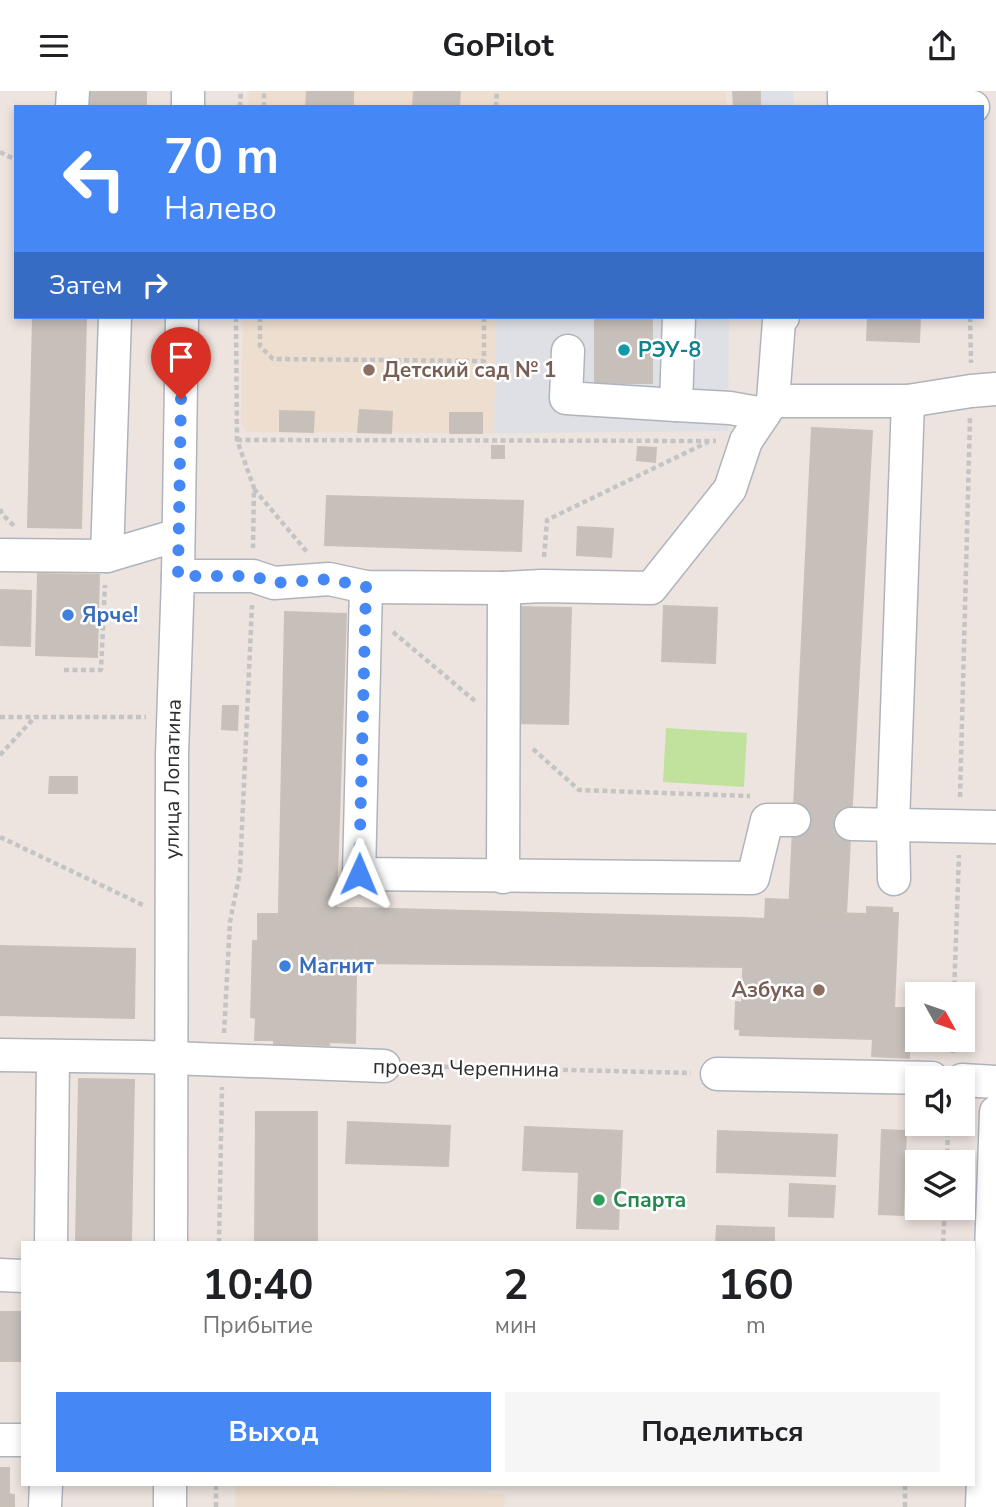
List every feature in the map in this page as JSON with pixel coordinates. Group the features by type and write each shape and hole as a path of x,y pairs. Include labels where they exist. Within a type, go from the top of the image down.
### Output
{"street":[{"path":"844,91 844,101 930,105"},
{"path":"107,556 115,319"},
{"name":"улица Лопатина","path":"172,1241 172,755 182,319"},
{"path":"676,405 679,319"},
{"path":"178,576 253,576 274,583 329,579 366,598 542,586 651,588 730,489 746,441 769,407 781,319"},
{"path":"568,351 566,398 730,408 908,401 983,390"},
{"path":"894,879 893,823 908,401"},
{"path":"0,555 107,556 178,535"},
{"path":"503,877 504,588"},
{"path":"366,598 359,874 753,878 781,820"},
{"path":"851,824 996,827"},
{"name":"проезд Черепнина","path":"0,1055 384,1066"},
{"path":"51,1241 53,1056"},
{"path":"717,1074 905,1077"},
{"path":"975,1081 996,1082"},
{"path":"982,1507 978,1461 990,1429 996,1112"},
{"path":"0,1275 21,1276"},
{"path":"0,1440 21,1440"},
{"path":"45,1507 46,1486"},
{"path":"170,1486 170,1507"}],"path":[{"path":"236,319 237,440 254,488 329,579"},
{"path":"260,319 260,346 273,359 484,361 484,319"},
{"path":"954,982 983,390 970,319"},
{"path":"237,440 746,441"},
{"path":"542,586 547,520 710,441"},
{"path":"219,1241 222,1060 230,922 240,872 253,576 254,488"},
{"path":"64,670 101,670 107,556"},
{"path":"366,598 579,790 752,796 781,820"},
{"path":"0,717 152,716"},
{"path":"0,755 36,717"},
{"path":"0,837 148,907"},
{"name":"проезд Черепнина","path":"384,1066 717,1074"},
{"path":"943,1241 944,1220"},
{"path":"216,1486 216,1507"},
{"path":"905,1486 905,1507"}],"shaded area":[{"path":"249,91 726,91 727,105 248,105"},
{"path":"733,91 793,91 794,105 734,105"},
{"name":"Детский сад № 1","path":"243,319 496,319 494,433 247,432 241,423"},
{"path":"496,319 729,319 728,431 494,433"},
{"path":"235,1486 505,1494 504,1507 235,1507"}],"green space":[{"path":"666,728 747,733 744,787 663,782"}],"building":[{"path":"90,91 146,91 146,105 89,105"},
{"path":"307,91 353,91 353,105 306,105"},
{"path":"414,91 460,91 459,105 413,105"},
{"path":"733,91 760,91 760,105 734,105"},
{"path":"33,319 86,319 81,528 28,527"},
{"name":"РЭУ-8","path":"595,319 652,319 652,383 595,383"},
{"path":"868,319 920,319 919,342 867,340"},
{"path":"360,410 392,412 391,433 358,432"},
{"path":"280,411 314,412 313,432 280,431"},
{"path":"450,413 482,413 482,433 450,433"},
{"path":"812,428 872,431 846,914 789,912"},
{"path":"492,446 504,446 504,458 492,458"},
{"path":"638,447 656,448 655,462 637,460"},
{"path":"327,496 523,501 521,551 325,545"},
{"path":"578,527 613,529 611,557 577,555"},
{"path":"38,574 99,575 97,657 36,655"},
{"path":"0,590 31,591 30,646 0,645"},
{"path":"664,606 717,608 715,663 662,661"},
{"path":"513,607 571,608 568,724 511,723"},
{"path":"285,612 346,614 336,906 279,906"},
{"path":"223,706 238,706 237,730 222,729"},
{"path":"50,777 77,777 77,793 49,793"},
{"name":"Азбука","path":"766,899 790,900 789,912 867,914 867,907 892,908 892,913 898,913 894,1008 905,1008 905,1052 909,1052 909,1058 872,1056 873,1039 740,1035 740,1029 735,1029 736,1002 742,1003 745,918 765,919"},
{"path":"279,906 357,908 355,1043 274,1044 274,1040 255,1040 256,1018 251,1017 253,941 258,941 258,914 279,914"},
{"path":"357,908 745,918 743,967 355,963"},
{"path":"0,946 135,949 134,1018 0,1015"},
{"path":"79,1079 134,1080 131,1241 76,1241"},
{"path":"256,1112 317,1112 317,1241 255,1241"},
{"path":"348,1122 450,1126 448,1166 346,1163"},
{"name":"Спарта","path":"525,1127 622,1131 618,1229 577,1228 579,1172 523,1170"},
{"path":"882,1130 905,1131 903,1215 879,1214"},
{"path":"718,1131 837,1135 835,1176 717,1172"},
{"path":"790,1184 835,1186 833,1217 789,1216"},
{"path":"717,1226 774,1228 774,1241 716,1241"},
{"path":"0,1312 21,1312 21,1361 0,1361"},
{"path":"0,1468 9,1468 9,1494 14,1495 14,1507 0,1507"}],"tunnel":[{"path":"794,820 851,824"}],"place":[{"name":"РЭУ-8","path":"624,350"},
{"name":"Детский сад № 1","path":"369,370"},
{"name":"Ярче!","path":"68,615"},
{"name":"Магнит","path":"285,966"},
{"name":"Азбука","path":"819,990"},
{"name":"Спарта","path":"599,1200"}],"route":[{"path":"181,399 178,576 253,576 274,583 329,579 366,587 359,874"}]}
